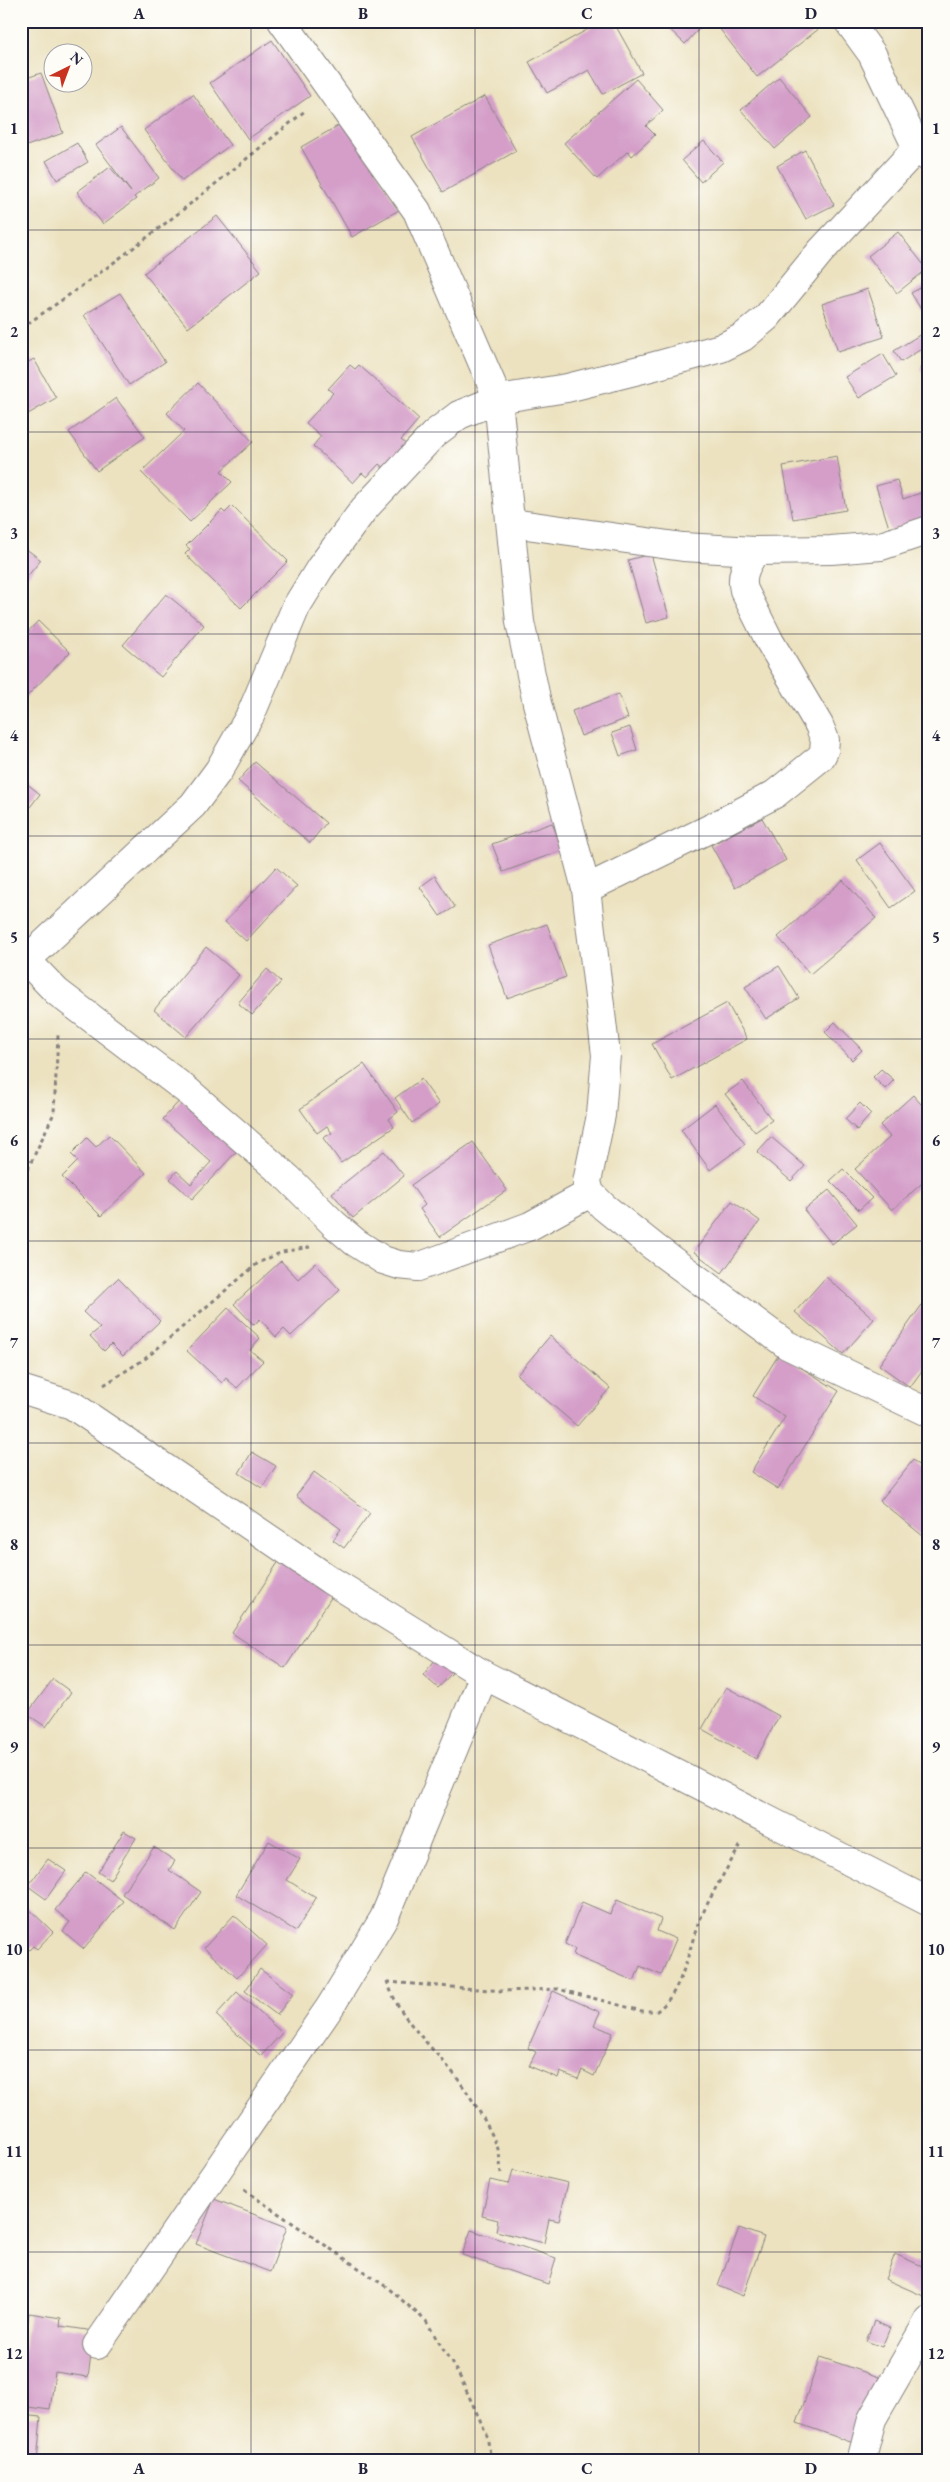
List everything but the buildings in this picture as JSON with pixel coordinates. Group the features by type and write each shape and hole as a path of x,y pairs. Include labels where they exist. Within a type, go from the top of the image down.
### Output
{"street":[{"path":"590,1193 530,1226 418,1267 399,1265 383,1260 355,1242 334,1224 288,1178 189,1092 57,992 27,951 193,805 219,770 251,714 296,607 320,568 364,509 434,434 459,414 498,399 567,388 641,370 721,348 743,337 767,317 821,251 923,153 872,54 848,21"},
{"path":"292,25 332,90 418,211 498,399 512,523 520,622 537,703 586,889 606,1055 601,1115 587,1182 590,1193 604,1207 654,1247 787,1345 929,1413"},
{"path":"512,523 684,547 755,551 831,550 881,546 929,530"},
{"path":"586,889 711,828 774,794 821,757 824,751 825,740 819,725 770,642 744,590 742,581 744,570 755,551"},
{"path":"21,1389 72,1405 330,1580 484,1676 929,1902"},
{"path":"96,2345 330,2007 384,1918 484,1676"},
{"path":"861,2461 872,2419 929,2320"}],"path":[{"path":"21,328 54,306 215,184 332,90"},
{"path":"21,1184 54,1113 58,1048 57,992"},
{"path":"72,1405 146,1358 258,1263 282,1252 355,1242"},
{"path":"387,1982 502,1992 558,1989 642,2011 657,2011 668,2002 678,1984 700,1921 758,1814"},
{"path":"386,1973 387,1982 395,2002 411,2027 454,2074 481,2116 498,2148 501,2173"},
{"path":"217,2172 388,2288 426,2321 460,2377 487,2435 491,2461"}]}
